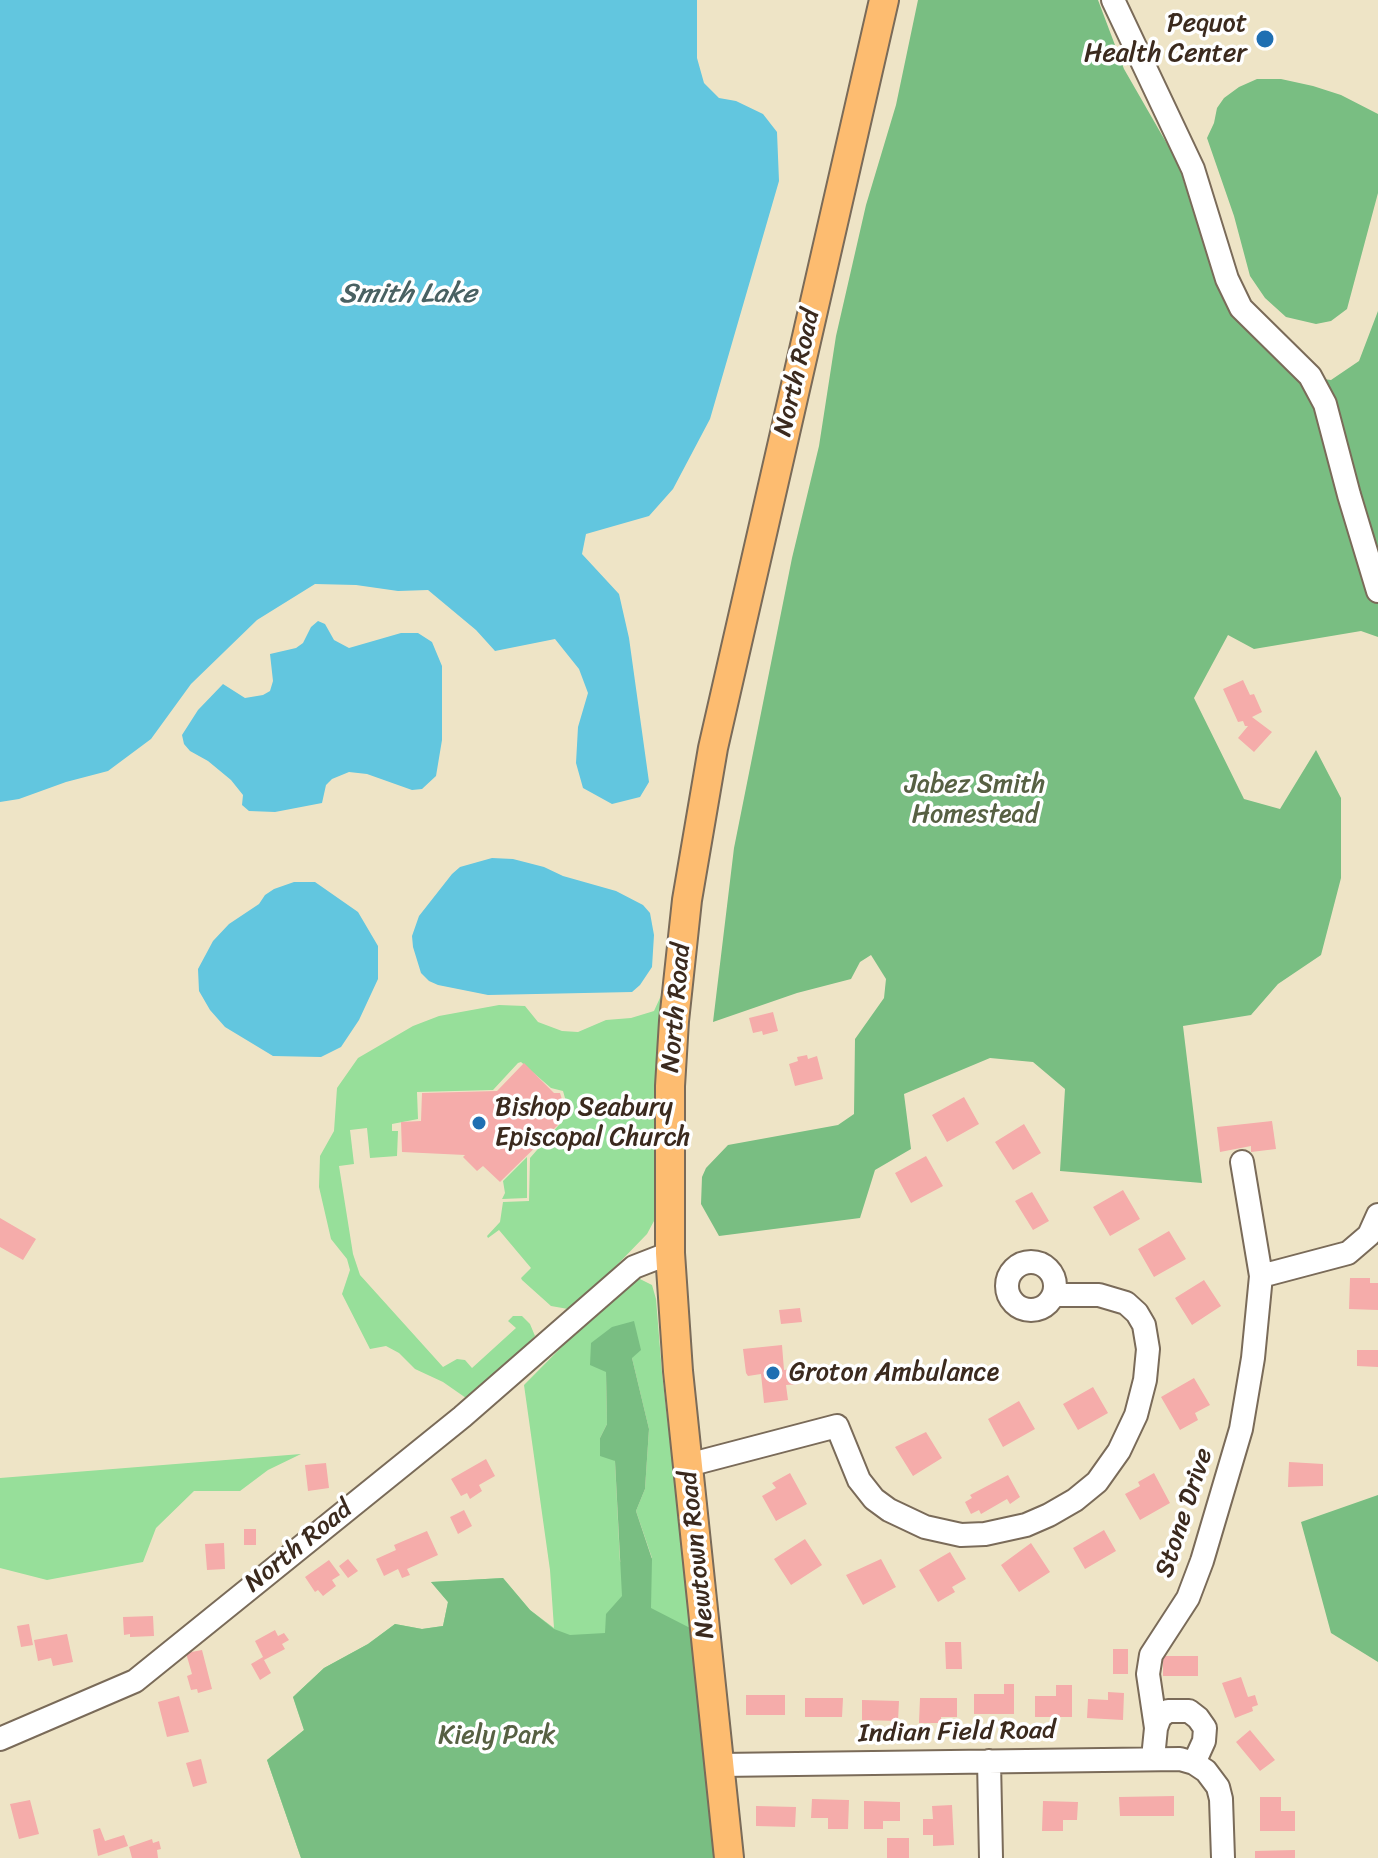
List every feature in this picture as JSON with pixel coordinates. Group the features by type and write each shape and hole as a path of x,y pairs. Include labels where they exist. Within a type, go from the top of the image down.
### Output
{"main road":[{"name":"North Road","path":"670,1253 672,1060 685,915 699,818 731,662 884,0"},
{"name":"Newtown Road","path":"670,1253 688,1465 729,1858"}],"street":[{"path":"1113,0 1193,169 1227,279 1241,308 1310,376 1325,404 1378,591"},
{"name":"Stone Drive","path":"1153,1758 1156,1728 1149,1664 1160,1637 1191,1590 1241,1429 1253,1358 1261,1276 1242,1162"},
{"path":"1261,1276 1348,1253 1369,1235 1378,1215"},
{"name":"North Road","path":"0,1739 135,1681 462,1417 634,1267 670,1253"},
{"path":"688,1465 837,1426 859,1480 874,1499 889,1510 925,1527 961,1535 985,1534 1026,1525 1049,1515 1097,1482 1119,1451 1136,1415 1145,1380 1148,1349 1144,1325 1126,1303 1099,1295 1054,1295"},
{"path":"1156,1728 1160,1717 1168,1711 1189,1711 1205,1728 1204,1741 1194,1763 1213,1778 1218,1787 1223,1858"},
{"name":"Indian Field Road","path":"720,1765 1153,1758 1194,1763"},
{"path":"989,1761 991,1858"}],"green space":[{"name":"Jabez Smith Homestead","path":"918,0 1098,0 1124,69 1178,163 1210,265 1233,316 1293,375 1331,380 1359,361 1378,311 1378,637 1361,631 1254,649 1228,635 1194,698 1244,799 1280,809 1316,750 1341,798 1341,878 1321,955 1278,984 1251,1015 1183,1026 1202,1183 1060,1171 1065,1089 1033,1062 990,1058 904,1094 911,1149 875,1170 860,1218 719,1236 701,1204 702,1177 706,1168 728,1145 838,1125 854,1114 855,1039 884,998 886,979 871,955 860,962 851,979 797,993 713,1022 734,848 792,558 819,446 836,336 866,205 896,105"},
{"path":"1257,79 1281,79 1313,86 1341,95 1378,114 1378,193 1347,309 1331,321 1316,324 1286,317 1265,298 1250,276 1234,216 1207,138 1217,108 1224,98"},
{"path":"664,989 657,1093 654,1221 647,1234 614,1268 568,1309 551,1306 522,1280 531,1268 499,1230 487,1236 500,1222 503,1202 529,1201 530,1158 565,1118 567,1105 563,1091 551,1088 521,1062 493,1090 417,1092 418,1119 392,1124 392,1131 398,1131 397,1156 370,1158 367,1128 350,1130 354,1164 339,1166 353,1254 360,1275 443,1367 457,1359 465,1360 472,1368 516,1328 508,1321 513,1316 522,1316 535,1336 486,1384 466,1398 443,1382 415,1369 399,1353 386,1346 370,1349 342,1294 350,1270 347,1259 331,1239 319,1187 320,1156 334,1131 337,1088 358,1058 413,1026 439,1016 499,1005 525,1006 538,1022 562,1031 578,1032 606,1020 631,1018 654,1011"},
{"path":"527,1157 527,1198 502,1199 505,1193 503,1181"},
{"name":"Kiely Park","path":"638,1278 652,1285 656,1299 683,1555 729,1842 623,1858 301,1858 267,1760 304,1730 293,1697 324,1668 368,1644 395,1624 422,1629 443,1626 448,1602 431,1582 503,1578 530,1610 554,1628 550,1570 524,1385 626,1282","holes":["632,1358 649,1429 645,1489 636,1511 652,1558 620,1562 615,1461 600,1438 607,1424 606,1372"]},
{"name":"Kiely Park","path":"634,1321 641,1350 632,1358 649,1429 645,1489 636,1511 652,1559 651,1608 692,1629 714,1858 301,1858 267,1760 304,1730 293,1697 324,1668 368,1644 395,1624 422,1629 443,1626 448,1602 431,1582 503,1578 530,1610 554,1629 570,1635 605,1633 606,1614 622,1596 615,1461 600,1456 600,1438 607,1424 606,1372 590,1365 591,1343 612,1327"},
{"path":"301,1454 268,1470 240,1491 194,1491 156,1528 143,1562 47,1580 0,1568 0,1478"},
{"path":"1378,1495 1378,1662 1331,1633 1301,1522"}],"water":[{"name":"Smith Lake","path":"0,0 697,0 697,58 704,83 719,98 736,101 763,114 777,132 779,181 710,419 673,489 649,516 586,534 582,554 619,594 629,638 649,782 640,797 612,804 583,788 576,763 578,727 588,693 579,669 555,639 495,651 476,630 428,590 398,591 356,585 315,584 257,620 191,684 151,739 108,771 0,802"},
{"path":"318,621 325,624 334,640 349,648 401,633 418,633 432,642 442,666 442,740 436,776 422,789 412,790 367,774 349,772 326,785 322,803 275,812 249,811 242,805 243,795 231,780 190,751 182,735 198,710 223,684 245,698 270,691 273,681 270,654 296,648"},
{"path":"492,858 513,859 544,867 563,876 616,891 643,905 650,913 654,935 652,967 640,985 632,992 488,995 429,981 421,973 413,947 412,936 419,916 460,867"},
{"path":"294,882 315,882 358,912 378,946 378,979 359,1020 341,1047 321,1057 273,1056 225,1027 199,991 198,969 213,941 229,924 259,904 265,895"}],"building":[{"path":"1243,680 1262,712 1252,717 1272,732 1254,752 1238,738 1248,726 1243,721 1238,722 1223,689"},
{"path":"773,1012 778,1031 763,1035 762,1031 753,1033 749,1018"},
{"path":"807,1055 808,1059 817,1056 823,1079 795,1086 789,1064 798,1061 797,1057"},
{"name":"Bishop Seabury Episcopal Church","path":"524,1063 554,1093 560,1093 565,1109 562,1121 555,1122 558,1125 500,1182 483,1166 477,1171 463,1157 465,1155 402,1152 401,1122 421,1121 422,1093 497,1091"},
{"path":"964,1097 979,1124 947,1142 932,1115"},
{"path":"1272,1121 1276,1149 1251,1152 1251,1146 1220,1152 1217,1127"},
{"path":"1024,1124 1041,1153 1013,1170 995,1142"},
{"path":"926,1156 943,1186 911,1203 895,1173"},
{"path":"1123,1190 1140,1219 1110,1236 1093,1207"},
{"path":"1032,1192 1049,1221 1033,1230 1015,1201"},
{"path":"0,1218 36,1239 23,1260 0,1247"},
{"path":"1169,1231 1186,1259 1154,1277 1138,1249"},
{"path":"1350,1278 1370,1278 1370,1283 1378,1283 1378,1310 1349,1309"},
{"path":"1204,1280 1221,1306 1192,1325 1175,1298"},
{"name":"Groton Ambulance","path":"800,1308 802,1322 781,1324 779,1310"},
{"name":"Groton Ambulance","path":"782,1345 784,1370 797,1368 799,1384 786,1385 788,1400 764,1403 761,1374 748,1376 743,1349"},
{"path":"1357,1350 1378,1350 1378,1367 1357,1366"},
{"path":"1194,1378 1210,1405 1195,1413 1198,1420 1180,1430 1161,1397"},
{"path":"1093,1387 1108,1413 1078,1430 1063,1404"},
{"path":"1019,1401 1035,1429 1003,1447 988,1419"},
{"path":"926,1432 942,1458 913,1476 895,1447"},
{"path":"486,1459 495,1476 479,1485 482,1491 470,1499 467,1493 461,1496 451,1479"},
{"path":"1289,1462 1323,1464 1323,1486 1288,1487"},
{"path":"326,1463 329,1488 308,1491 305,1465"},
{"path":"790,1473 807,1504 776,1521 762,1496 776,1488 772,1483"},
{"path":"1154,1473 1170,1503 1140,1520 1125,1494"},
{"path":"1008,1475 1020,1497 1010,1504 1007,1499 981,1514 979,1510 971,1514 965,1502 972,1498 970,1495"},
{"path":"464,1510 472,1526 458,1534 450,1517"},
{"path":"244,1529 256,1529 256,1545 244,1545"},
{"path":"1104,1530 1116,1551 1085,1569 1073,1548"},
{"path":"427,1531 438,1555 407,1569 410,1575 402,1578 398,1569 384,1576 376,1559 396,1550 394,1545"},
{"path":"805,1539 822,1565 791,1585 774,1559"},
{"path":"224,1543 225,1569 207,1570 205,1544"},
{"path":"1031,1543 1050,1572 1019,1592 1001,1565"},
{"path":"950,1552 966,1579 952,1587 955,1592 938,1602 919,1570"},
{"path":"348,1559 358,1571 348,1578 339,1566"},
{"path":"881,1559 896,1587 863,1605 846,1575"},
{"path":"329,1560 340,1575 332,1580 336,1586 323,1596 318,1590 315,1592 305,1577"},
{"path":"153,1616 154,1636 124,1635 123,1617"},
{"path":"29,1624 33,1645 21,1647 17,1626"},
{"path":"275,1630 278,1636 284,1633 289,1640 282,1644 285,1649 264,1660 271,1673 260,1680 251,1664 263,1657 255,1641"},
{"path":"67,1634 73,1662 53,1666 51,1658 38,1661 34,1640"},
{"path":"945,1642 961,1642 962,1669 946,1669"},
{"path":"1113,1649 1128,1649 1128,1674 1113,1674"},
{"path":"202,1650 212,1689 198,1693 197,1689 191,1690 187,1676 192,1674 186,1653"},
{"path":"1163,1656 1198,1656 1198,1676 1163,1676"},
{"path":"1241,1677 1248,1697 1255,1695 1258,1705 1252,1707 1253,1711 1235,1718 1222,1683"},
{"path":"1004,1684 1014,1684 1014,1714 974,1714 974,1694 1004,1694"},
{"path":"1056,1685 1072,1685 1072,1717 1035,1717 1035,1696 1056,1696"},
{"path":"1108,1692 1124,1693 1123,1720 1087,1718 1088,1699 1108,1700"},
{"path":"746,1695 785,1695 785,1715 746,1715"},
{"path":"179,1696 189,1732 167,1737 158,1702"},
{"path":"805,1698 843,1698 842,1717 805,1717"},
{"path":"920,1698 957,1698 957,1717 941,1717 941,1723 919,1723"},
{"path":"862,1700 899,1701 898,1721 862,1720"},
{"path":"1250,1730 1275,1760 1260,1771 1236,1742"},
{"path":"201,1759 207,1783 193,1787 186,1763"},
{"path":"1174,1796 1174,1816 1120,1816 1119,1797"},
{"path":"1260,1797 1281,1797 1281,1811 1295,1811 1295,1831 1260,1831"},
{"path":"812,1799 849,1800 848,1829 828,1829 828,1818 811,1818"},
{"path":"30,1800 39,1834 19,1839 10,1804"},
{"path":"864,1801 900,1802 900,1821 883,1821 883,1829 864,1829"},
{"path":"1043,1801 1078,1802 1077,1820 1063,1820 1063,1831 1042,1831"},
{"path":"952,1805 954,1845 933,1846 933,1835 923,1835 923,1819 933,1819 932,1806"},
{"path":"756,1806 796,1807 795,1827 756,1826"},
{"path":"100,1828 105,1841 124,1835 128,1846 98,1856 93,1830"},
{"path":"887,1838 909,1838 909,1858 887,1858"},
{"path":"152,1839 153,1843 159,1841 161,1849 157,1850 158,1858 132,1858 129,1847"},
{"path":"1295,1850 1295,1858 1255,1858 1255,1851"}],"place":[{"name":"Pequot Health Center","path":"1265,39"},
{"name":"Bishop Seabury Episcopal Church","path":"479,1123"},
{"name":"Groton Ambulance","path":"773,1373"}]}
